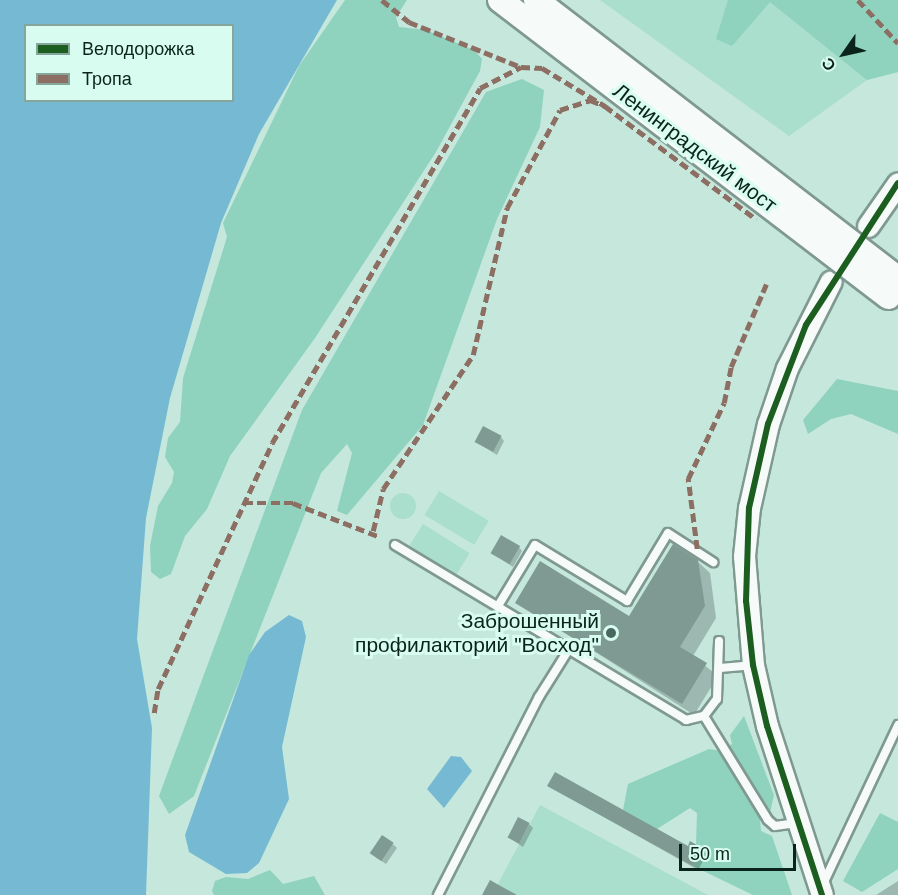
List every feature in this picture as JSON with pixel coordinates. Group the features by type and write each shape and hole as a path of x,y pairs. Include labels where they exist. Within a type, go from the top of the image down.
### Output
{"main road":[{"name":"Ленинградский мост","path":"500,0 894,288"},
{"name":"Ленинградский мост","path":"536,0 894,288"}],"street":[{"path":"868,226 898,183"},
{"path":"821,892 753,665 744,556 756,473 787,368 831,281"}],"lane":[{"path":"498,606 535,545 627,601 668,533 712,562"},
{"path":"395,545 686,720 704,716 717,699 720,668 719,641"},
{"path":"438,895 539,697 569,649"},
{"path":"720,668 753,665"},
{"path":"704,716 768,820 775,825 800,816"},
{"path":"821,892 898,725"}],"green space":[{"path":"345,0 407,0 396,17 399,27 426,30 474,50 482,59 480,71 436,152 315,338 230,456 207,509 185,536 171,574 160,579 151,572 150,546 158,506 172,483 174,472 165,457 168,438 180,422 183,378 227,237 223,223 299,66"},
{"path":"600,0 898,0 898,72 867,80 789,136"},
{"path":"728,0 898,0 898,72 867,80 770,2 732,46 716,39"},
{"path":"522,79 544,90 540,127 497,219 423,425 347,515 337,511 352,453 347,444 321,473 194,796 169,814 159,796 302,410 486,92"},
{"path":"837,379 898,391 898,434 851,414 831,419 808,434 803,420"},
{"path":"439,491 489,521 474,545 425,515"},
{"path":"403,493 412,497 416,506 412,515 403,519 394,515 390,506 394,497"},
{"path":"423,524 470,553 456,575 409,546"},
{"path":"744,716 774,795 769,817 760,819 761,831 772,836 792,895 753,895 693,866 702,848 696,844 697,813 690,808 657,829 623,810 628,784 709,749 721,751 732,744 730,735"},
{"path":"540,805 708,895 492,895"},
{"path":"880,813 898,822 898,869 862,892 843,881"},
{"path":"270,870 283,884 314,876 325,895 214,895 212,891 215,881 226,877 248,879"}],"water":[{"path":"0,0 337,0 259,134 221,223 170,398 146,518 137,639 152,728 146,895 0,895"},
{"path":"289,615 302,621 306,637 282,747 289,799 259,863 247,873 226,874 189,852 185,835 249,655 265,632"},
{"path":"451,756 461,757 472,771 444,808 427,789"}],"building":[{"path":"483,426 502,436 493,452 475,442"},
{"path":"501,535 520,546 510,564 490,553"},
{"path":"673,544 698,560 705,606 680,647 707,663 682,704 515,603 540,561 629,616"},
{"path":"555,772 688,846 690,841 702,848 693,866 547,786"},
{"path":"518,817 530,823 519,843 508,837"},
{"path":"382,835 394,843 381,861 370,853"},
{"path":"490,880 497,884 517,895 482,895"}],"marked path":[{"path":"382,0 409,22 521,67"},
{"path":"858,0 898,43"},
{"path":"154,713 158,689 272,443 480,88 521,67 542,68 605,106"},
{"path":"373,531 383,489 473,355 507,208 560,110 590,100 605,106 756,219"},
{"path":"697,549 688,479 724,403 731,367 767,282"},
{"path":"244,503 293,503 380,537"}],"cycle path":[{"path":"822,895 767,726 753,665 746,601 749,508 768,424 806,325 898,183"}],"place":[{"name":"Заброшенный профилакторий \"Восход\"","path":"611,633"}]}
